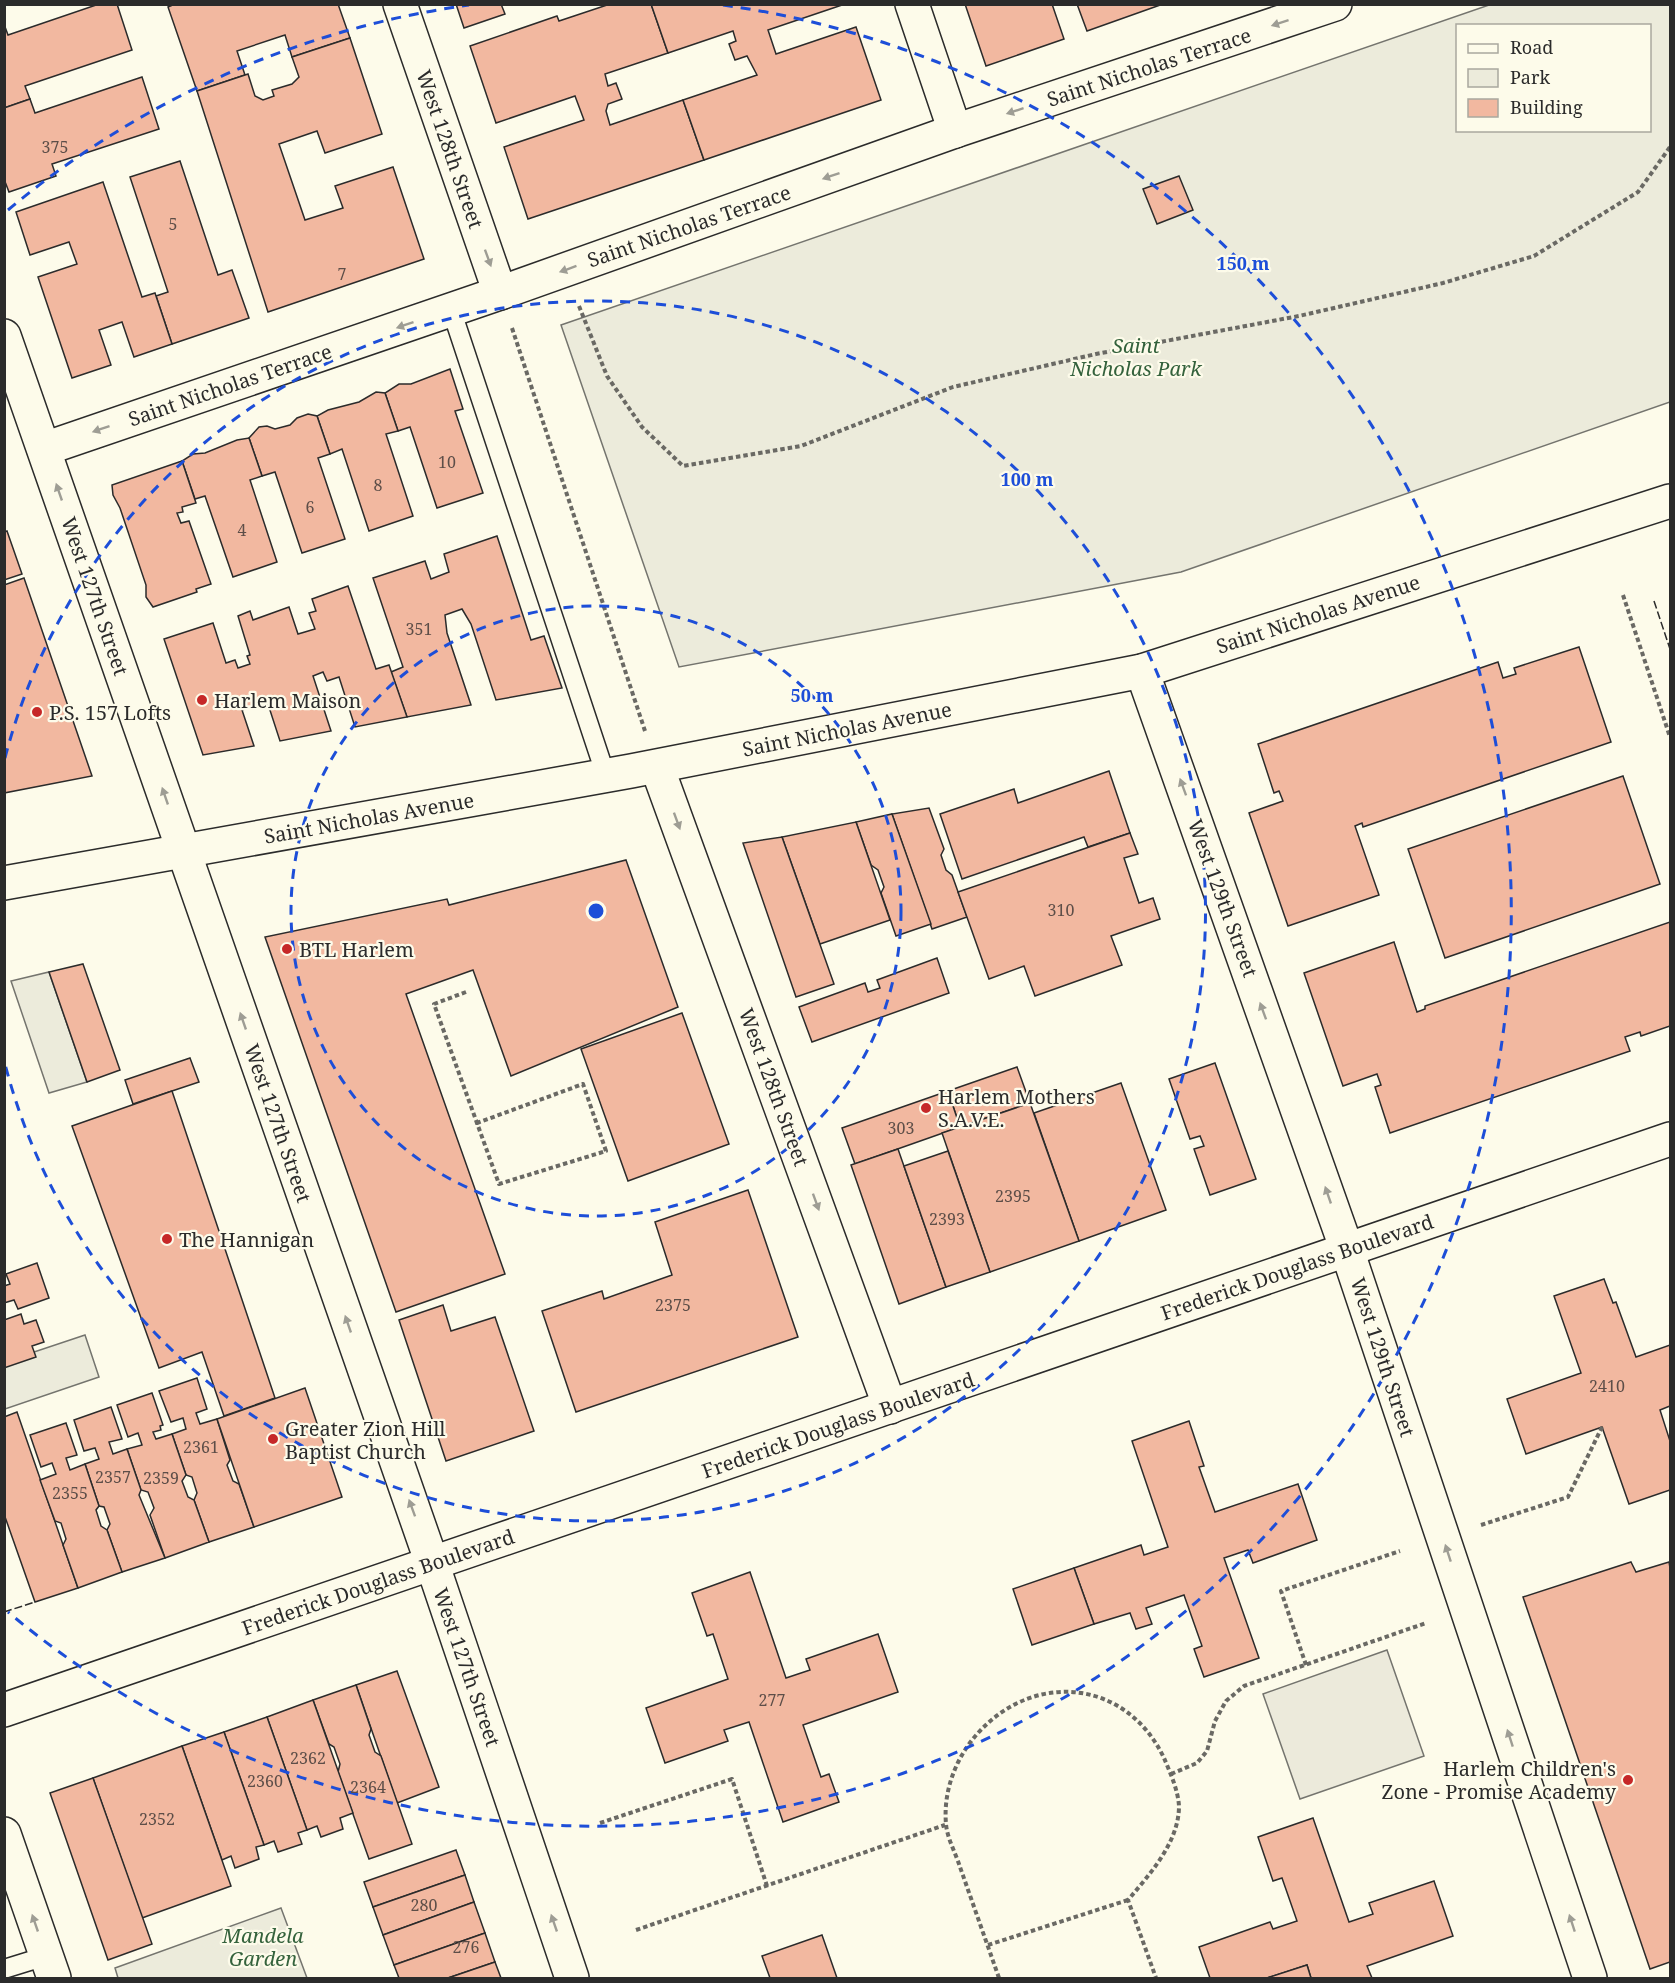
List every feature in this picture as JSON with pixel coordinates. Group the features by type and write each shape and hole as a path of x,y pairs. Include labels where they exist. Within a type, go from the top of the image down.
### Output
{"street":[{"name":"West 128th Street","path":"399,4 500,293"},
{"path":"912,4 955,131"},
{"name":"Saint Nicholas Terrace","path":"44,449 500,293 955,131 1335,4"},
{"name":"West 127th Street","path":"4,336 432,1563 572,1978"},
{"name":"Saint Nicholas Avenue","path":"4,883 606,776 1142,671 1671,501"},
{"name":"West 129th Street","path":"1142,671 1347,1250 1590,1978"},
{"name":"West 128th Street","path":"657,766 890,1407"},
{"name":"Frederick Douglass Boulevard","path":"4,1710 1671,1138"},
{"path":"4,1834 50,1967"}],"lane":[{"path":"451,309 606,776"},
{"path":"4,1969 50,1967"}],"path":[{"path":"565,269 607,376 642,427 683,466 801,446 952,387 1096,354 1299,316 1443,283 1534,256 1638,192 1671,147"},
{"path":"500,293 657,766"},
{"path":"1623,595 1671,737"},
{"path":"466,992 434,1004 499,1184 606,1151 583,1084 477,1123"},
{"path":"1481,1525 1568,1497 1602,1427"},
{"path":"1306,1665 1281,1592 1400,1551"},
{"path":"1171,1774 1197,1763 1207,1751 1215,1721 1226,1701 1244,1686 1426,1623"},
{"path":"988,1945 1128,1900 1152,1871 1173,1834 1179,1806 1171,1774 1156,1742 1131,1713 1094,1695 1057,1690 1022,1699 991,1718 965,1748 950,1782 945,1825 999,1978"},
{"path":"600,1823 732,1779 767,1886"},
{"path":"636,1930 945,1825"},
{"path":"1128,1900 1156,1978"}],"green space":[{"name":"Saint Nicholas Park","path":"1489,5 1670,5 1670,402 1181,572 679,667 561,325"},
{"path":"49,972 87,1082 49,1093 11,981"},
{"path":"85,1335 99,1377 5,1409 4,1362"},
{"name":"Mandela Garden","path":"281,1908 307,1978 118,1978 115,1968"}],"shaded area":[{"path":"1387,1650 1424,1756 1300,1799 1263,1694"}],"building":[{"path":"99,4 117,4 132,50 25,86 30,99 4,108 4,24 8,35"},
{"path":"175,4 338,4 350,38 292,57 285,35 237,51 245,75 197,91 168,7"},
{"path":"456,4 501,4 505,14 464,28"},
{"path":"610,4 651,4 668,53 605,74 608,86 616,83 622,99 608,104 606,111 610,125 683,100 704,160 528,219 504,147 584,120 575,96 496,123 470,46 557,16 559,21"},
{"path":"651,4 845,4 768,30 776,54 856,27 881,100 704,160 683,100 757,75 747,56 735,60 729,44 736,41 733,31 668,53"},
{"path":"965,4 1052,4 1064,39 986,66"},
{"path":"1077,4 1163,4 1087,31"},
{"path":"350,38 382,134 325,153 317,131 279,144 305,220 343,208 335,186 393,167 424,259 268,312 197,91 248,74 255,96 263,100 274,96 272,90 292,84 299,77 292,57"},
{"path":"142,77 159,129 52,164 56,176 9,192 4,179 4,108 30,99 35,113"},
{"path":"180,161 218,275 232,270 249,318 172,344 156,296 168,292 130,177"},
{"path":"1179,176 1193,210 1157,224 1143,189"},
{"path":"103,182 142,297 155,293 172,344 134,357 122,322 99,330 111,365 72,378 38,277 77,264 69,242 30,255 16,212"},
{"path":"450,369 463,409 455,411 483,493 437,508 410,427 398,431 385,393 399,384 411,384"},
{"path":"376,392 385,393 398,431 386,434 413,516 369,531 342,449 330,454 317,416 328,410 359,402"},
{"path":"308,414 317,416 330,454 318,458 345,539 302,553 275,472 262,476 249,438 259,427 267,426 275,429 290,425 297,418"},
{"path":"249,438 262,476 250,480 277,562 233,577 205,496 195,499 182,461 193,454 205,453 237,440"},
{"path":"182,461 196,503 182,507 183,512 177,513 181,523 189,521 211,584 196,589 197,592 153,607 146,597 146,585 120,508 113,495 112,485"},
{"path":"7,531 22,574 4,580 4,532"},
{"path":"497,536 531,640 544,636 562,688 496,700 471,624 462,609 445,615 447,633 471,705 407,717 391,672 403,667 373,578 425,561 431,579 449,572 444,554"},
{"name":"P.S. 157 Lofts","path":"24,578 92,776 4,793 4,585"},
{"path":"348,586 376,669 389,665 407,717 355,727 339,677 327,681 323,672 313,676 331,731 280,741 267,701 242,710 254,746 203,755 164,639 213,623 226,663 235,660 238,668 250,664 247,656 250,655 238,616 250,611 253,620 289,607 298,634 315,629 309,613 316,611 312,599"},
{"path":"1579,647 1611,742 1363,827 1362,823 1355,826 1379,895 1288,926 1249,813 1283,801 1279,791 1274,793 1258,744 1498,662 1503,678 1516,674 1514,668"},
{"path":"1109,771 1130,833 1088,847 1084,837 962,879 940,814 1014,789 1018,803"},
{"path":"1623,776 1660,884 1445,958 1408,849"},
{"path":"929,808 944,849 941,855 946,870 952,875 967,917 932,929 892,814"},
{"path":"892,814 931,924 896,936 881,893 884,887 878,870 871,865 856,822"},
{"path":"856,822 890,920 820,944 782,837"},
{"path":"1130,833 1138,854 1124,858 1139,903 1153,898 1160,919 1111,936 1122,965 1035,996 1024,966 989,979 958,892"},
{"path":"782,837 834,984 796,997 743,843"},
{"path":"626,860 678,1007 511,1076 473,970 406,994 505,1274 396,1312 265,937 447,899 449,905"},
{"path":"1670,922 1670,1026 1641,1036 1640,1032 1625,1037 1630,1051 1390,1133 1375,1087 1381,1085 1377,1074 1343,1086 1304,973 1394,942 1417,1012 1425,1009 1425,1006"},
{"path":"937,958 949,993 812,1042 799,1007 865,983 868,992 880,988 877,980"},
{"path":"83,964 120,1070 87,1082 49,972"},
{"path":"682,1013 729,1144 628,1181 581,1049"},
{"path":"190,1058 199,1082 133,1104 125,1080"},
{"path":"1215,1063 1256,1179 1210,1195 1194,1149 1204,1146 1200,1136 1190,1139 1169,1079"},
{"path":"1017,1067 1030,1103 960,1127 948,1091"},
{"path":"1121,1083 1166,1210 1079,1241 1034,1113"},
{"name":"The Hannigan","path":"172,1091 275,1398 224,1416 202,1352 159,1368 72,1126"},
{"path":"948,1091 960,1127 855,1164 842,1128"},
{"path":"1030,1103 1079,1241 990,1272 942,1133"},
{"path":"898,1149 946,1287 899,1304 851,1165"},
{"path":"948,1151 990,1272 946,1287 904,1166"},
{"path":"748,1190 798,1337 576,1412 542,1311 602,1291 604,1299 672,1275 655,1222"},
{"path":"37,1263 49,1298 18,1309 14,1300 4,1303 4,1286 10,1284 6,1274"},
{"path":"1604,1279 1613,1303 1616,1302 1636,1357 1670,1345 1670,1406 1660,1410 1670,1441 1670,1490 1629,1504 1602,1427 1526,1454 1507,1399 1581,1373 1554,1296"},
{"path":"443,1305 451,1331 495,1317 534,1431 446,1461 399,1320"},
{"path":"21,1314 24,1324 36,1320 44,1342 32,1346 36,1357 4,1368 4,1320"},
{"path":"197,1378 207,1409 196,1413 200,1424 217,1419 230,1460 227,1465 233,1481 239,1484 254,1527 209,1542 194,1500 197,1493 192,1477 186,1475 172,1434 186,1429 183,1418 171,1422 159,1391"},
{"name":"Greater Zion Hill Baptist Church","path":"305,1388 342,1497 254,1527 217,1419"},
{"path":"152,1393 163,1425 160,1426 161,1430 153,1432 156,1439 172,1434 186,1475 182,1481 188,1497 194,1500 209,1542 165,1558 150,1515 154,1508 148,1492 141,1490 127,1449 142,1445 138,1433 128,1437 117,1405"},
{"path":"111,1407 122,1439 109,1442 113,1454 127,1449 141,1490 139,1495 165,1558 122,1572 107,1530 110,1524 104,1507 99,1506 85,1464 99,1459 95,1448 84,1451 74,1420"},
{"path":"17,1412 78,1588 35,1602 4,1514 4,1417"},
{"path":"1189,1421 1204,1466 1199,1467 1215,1512 1298,1484 1317,1540 1253,1563 1248,1550 1224,1558 1259,1658 1204,1677 1194,1649 1202,1646 1184,1595 1146,1608 1152,1624 1136,1629 1130,1613 1094,1624 1074,1568 1141,1545 1144,1555 1168,1547 1132,1441"},
{"path":"66,1423 77,1455 66,1458 70,1470 85,1464 99,1506 96,1510 101,1526 107,1530 122,1572 78,1588 63,1545 66,1539 61,1523 55,1521 40,1480 56,1474 52,1463 41,1467 30,1435"},
{"name":"Harlem Children's Zone - Promise Academy","path":"1631,1562 1636,1572 1669,1562 1670,1568 1670,1962 1650,1969 1523,1597"},
{"path":"1074,1568 1094,1624 1032,1645 1013,1589"},
{"path":"750,1572 786,1678 810,1670 806,1659 878,1634 898,1692 803,1725 821,1777 829,1774 839,1802 783,1822 749,1722 724,1730 728,1741 665,1763 646,1708 728,1679 713,1634 707,1636 692,1593"},
{"path":"397,1671 439,1787 397,1803 356,1685"},
{"path":"356,1685 371,1729 369,1735 375,1752 381,1756 412,1844 369,1859 338,1772 340,1764 334,1747 329,1744 313,1700"},
{"path":"313,1700 353,1813 340,1818 343,1829 321,1837 317,1826 307,1830 267,1717"},
{"path":"267,1717 307,1830 298,1833 302,1844 278,1852 274,1841 264,1845 224,1732"},
{"path":"224,1732 264,1845 256,1847 259,1859 235,1868 231,1856 222,1860 182,1746"},
{"path":"182,1746 231,1886 142,1918 93,1778"},
{"path":"93,1778 152,1944 108,1960 50,1793"},
{"path":"1313,1818 1349,1922 1373,1914 1369,1903 1434,1881 1453,1936 1367,1966 1372,1978 1311,1978 1307,1965 1267,1978 1210,1978 1199,1947 1270,1922 1273,1929 1297,1921 1282,1878 1273,1881 1258,1837"},
{"path":"456,1850 465,1875 373,1907 364,1882"},
{"path":"465,1875 474,1902 383,1935 373,1907"},
{"path":"474,1902 485,1933 394,1965 383,1935"},
{"path":"485,1933 495,1962 448,1978 399,1978 394,1965"},
{"path":"822,1935 837,1978 770,1978 762,1956"},
{"path":"495,1962 501,1978 448,1978"},
{"path":"1307,1965 1311,1978 1267,1978"}],"fence":[{"path":"1654,601 1670,649"},
{"path":"4,1612 35,1602"}],"place":[{"name":"Harlem Maison","path":"202,700"},
{"name":"P.S. 157 Lofts","path":"37,712"},
{"name":"BTL Harlem","path":"287,949"},
{"name":"Harlem Mothers S.A.V.E.","path":"926,1108"},
{"name":"The Hannigan","path":"167,1239"},
{"name":"Greater Zion Hill Baptist Church","path":"273,1439"},
{"name":"Harlem Children's Zone - Promise Academy","path":"1628,1780"}]}
